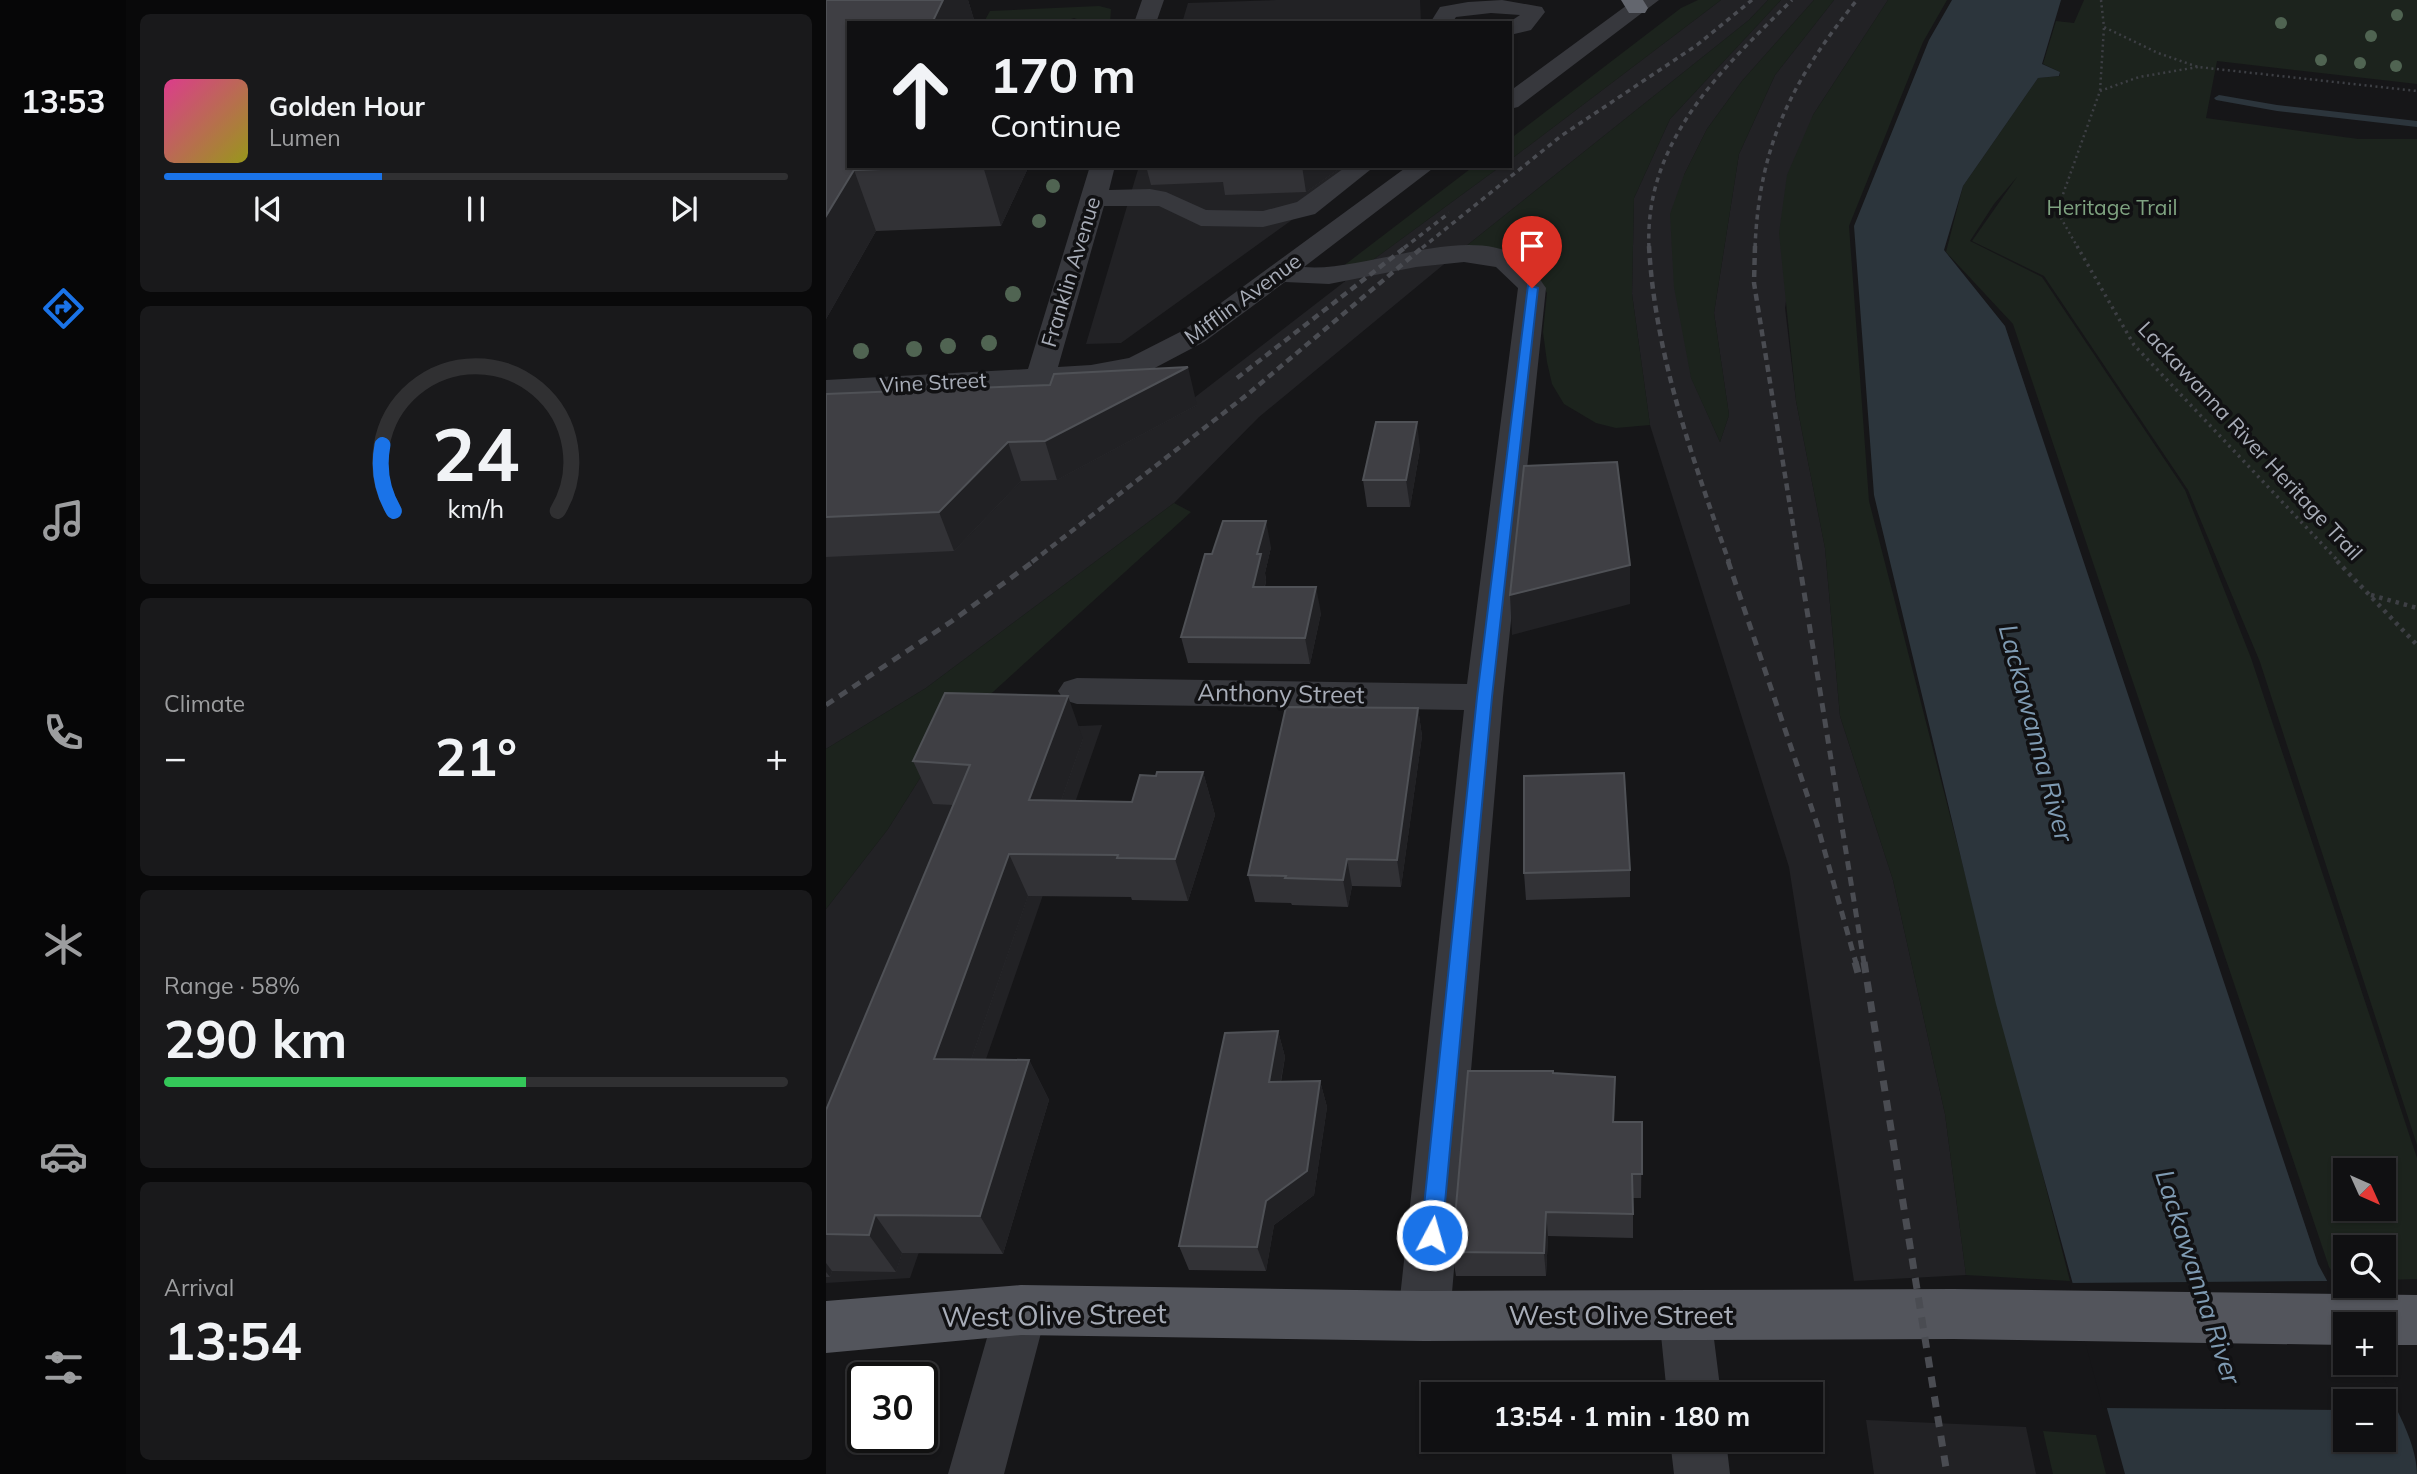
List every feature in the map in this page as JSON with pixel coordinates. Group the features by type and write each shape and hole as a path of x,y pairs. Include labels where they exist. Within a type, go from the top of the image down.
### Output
{"main road":[{"name":"West Olive Street","path":"826,1327 1021,1310 1424,1316 1952,1314 2417,1320"}],"street":[{"path":"1146,21 1153,0"},
{"path":"1512,101 1639,3"},
{"path":"1442,21 1448,12 1465,7 1524,9 1534,12 1523,24 1514,41"},
{"path":"1546,53 1569,58"},
{"path":"1512,79 1535,84"},
{"name":"Franklin Avenue","path":"1040,378 1102,168"},
{"path":"1093,198 1150,197 1166,200 1200,218 1263,219 1306,208 1360,168"},
{"name":"Mifflin Avenue","path":"1040,378 1111,372 1156,358 1194,336 1421,168"},
{"path":"1280,273 1325,276 1404,261 1486,255 1512,265 1523,274 1532,288 1484,697 1424,1316"},
{"name":"Vine Street","path":"829,395 1040,378"},
{"name":"Anthony Street","path":"1077,691 1484,697"},
{"path":"976,1474 1021,1310"},
{"path":"1685,1315 1693,1382"},
{"path":"1699,1452 1702,1474"}],"path":[{"name":"Lackawanna River Heritage Trail","path":"2101,0 2104,27 2100,91 2057,211 2134,345 2417,645"},
{"path":"2104,27 2148,49 2198,66 2417,91"},
{"path":"2100,91 2139,77 2198,66"},
{"path":"2369,594 2417,608"}],"shaded area":[{"path":"1420,0 1421,21 1183,21 1188,3"},
{"path":"1721,0 1768,0 1749,20 1460,251 1259,417 1174,503 926,688 826,749 826,420 1190,401 1370,262 1498,168 1512,168 1512,158"},
{"path":"1781,0 1814,0 1742,81 1707,129 1684,175 1691,377 1720,442 1729,415 1714,313 1739,154 1775,75 1834,0 1888,0 1813,115 1785,308 1796,401 1825,548 1840,716 1893,880 1945,1114 1966,1275 1854,1281 1789,867 1650,425 1632,294 1634,198 1670,119"},
{"path":"1138,168 1364,168 1121,343 1086,344"},
{"path":"1102,725 910,1278 826,1283 826,909 888,829 949,732"},
{"path":"1866,1420 2026,1427 2036,1474 1874,1474"}],"green space":[{"path":"1698,0 1721,0 1512,158 1512,137 1681,8"},
{"path":"1768,0 1781,0 1670,119 1634,198 1632,294 1650,425 1616,428 1596,423 1564,404 1552,384 1543,332 1547,293 1534,270 1522,263 1460,251 1749,20"},
{"path":"1814,0 1834,0 1775,75 1739,154 1714,313 1729,415 1720,442 1691,378 1674,287 1670,214 1684,175 1707,129 1742,81"},
{"path":"1888,0 1947,0 1923,42 1849,226 1869,501 2070,1281 1966,1275 1945,1114 1893,880 1840,716 1825,548 1796,401 1779,233 1787,175 1813,115"},
{"name":"Heritage Trail","path":"2084,0 2417,0 2417,84 2217,61 2206,118 2358,139 2417,139 2417,1145 2260,662 2188,490 2044,276 1972,241 2017,177 1994,204 1970,241 2042,277 2185,490 2251,658 2417,1158 2417,1279 2396,1280 2396,1235 2333,1235 2333,1274 2329,1267 2013,324 1946,252 1963,186 2038,78 2060,76 2060,72 2043,64 2056,21 2074,23"},
{"path":"1099,6 1111,9 1110,21 1082,21 1074,18 1066,21 985,21 990,11"},
{"path":"1471,168 1498,168 1370,262 1338,270"},
{"path":"1174,503 1191,512 949,732 888,829 826,909 826,749 926,688"},
{"path":"2043,1431 2096,1435 2106,1474 2053,1474"}],"water":[{"name":"Lackawanna River","path":"1952,0 2061,0 2042,64 2060,72 2059,76 2038,78 1963,186 1944,250 2005,326 2318,1264 2333,1292 2333,1298 2336,1298 2344,1312 2333,1312 2333,1375 2378,1375 2386,1389 2333,1389 2333,1452 2396,1452 2396,1409 2412,1446 2417,1474 2125,1474 1996,1004 1874,495 1854,226 1929,40"}],"pier":[{"path":"2332,1281 2333,1298 2341,1298 2348,1312 2333,1312 2333,1375 2382,1375 2390,1389 2333,1389 2333,1410 2103,1408 2069,1283"}],"building":[{"path":"826,0 943,0 933,21 847,21 847,168 908,168 854,170 826,216"},
{"path":"1188,367 1045,441 1008,442 939,512 826,517 826,394 1050,385 1054,374"},
{"path":"1376,422 1417,422 1406,480 1363,480"},
{"path":"1617,462 1630,565 1510,595 1524,466"},
{"path":"1223,521 1266,521 1257,554 1261,554 1253,587 1316,587 1305,638 1181,637 1205,554 1212,554"},
{"path":"945,693 1068,696 1029,800 1132,802 1140,775 1156,776 1157,772 1203,772 1175,859 1117,858 1118,855 1009,854 934,1059 1029,1060 980,1216 875,1215 869,1235 826,1234 826,1110 970,765 913,761"},
{"path":"1286,707 1418,708 1397,860 1347,859 1343,880 1248,875"},
{"path":"1624,773 1630,870 1524,873 1524,776"},
{"path":"1278,1031 1269,1082 1320,1081 1307,1171 1266,1201 1257,1247 1179,1246 1225,1033"},
{"path":"1468,1071 1553,1071 1615,1077 1613,1122 1642,1122 1642,1174 1632,1174 1633,1214 1546,1212 1544,1253 1452,1252"}],"waterway":[{"path":"2219,98 2277,108 2417,124"}],"railway":[{"path":"1422,248 1561,136 1697,45 1752,0"},
{"path":"1649,247 1651,209 1659,174 1674,141 1692,110 1715,81 1792,0"},
{"path":"1755,248 1764,176 1784,115 1815,57 1857,0"},
{"path":"1404,248 1449,213"},
{"path":"1237,378 1407,246"},
{"path":"1032,562 1248,394 1424,246"},
{"path":"1755,246 1754,283 1799,562"},
{"path":"1649,247 1667,367 1689,446 1729,562"},
{"path":"826,705 952,621 1034,561"},
{"path":"1728,561 1817,824 1856,963"},
{"path":"1799,561 1864,963"},
{"path":"1855,962 1858,973"},
{"path":"1864,962 1947,1474"}],"route":[{"path":"1432,1235 1484,697 1532,288"}]}
